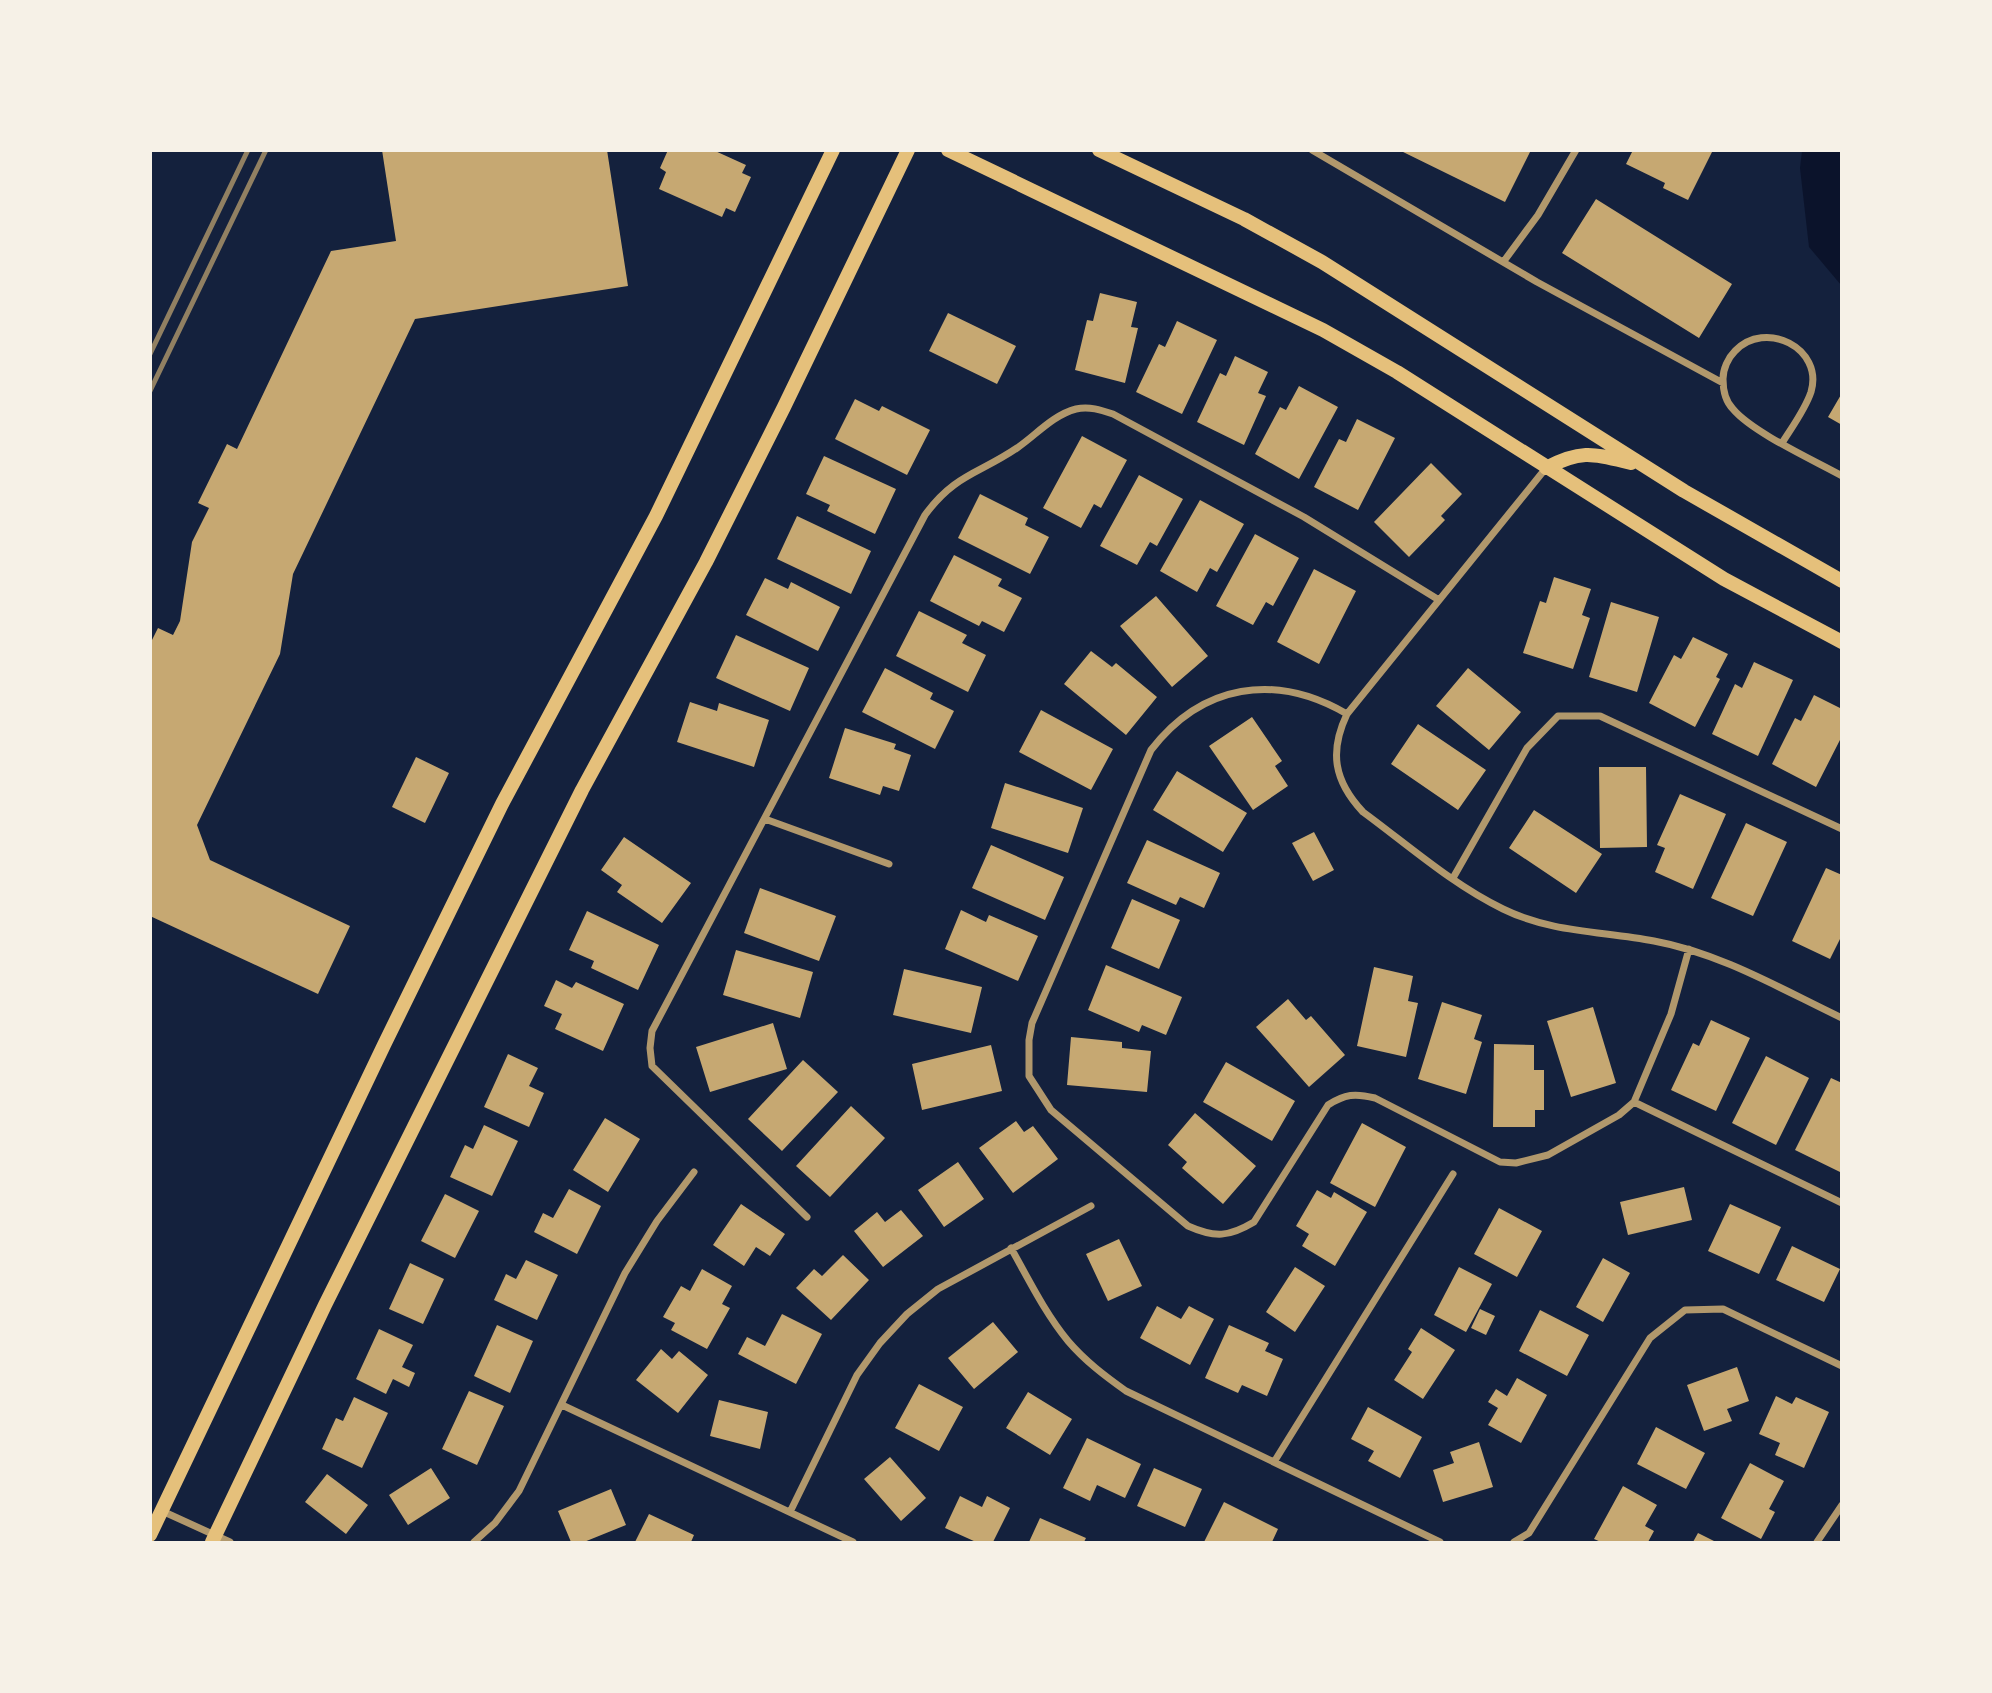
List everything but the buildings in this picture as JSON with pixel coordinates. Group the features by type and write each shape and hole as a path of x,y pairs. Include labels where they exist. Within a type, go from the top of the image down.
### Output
{"main road":[{"path":"150,1535 502,804 656,516 833,150"},
{"path":"213,1539 325,1306 582,790 706,562 908,150"},
{"path":"948,150 1323,330 1397,372 1724,579 1842,642"},
{"path":"1099,150 1244,219 1322,262 1643,466 1739,524 1842,581"},
{"path":"1546,468 1570,455 1599,455 1643,466"}],"street":[{"path":"1312,150 1537,282 1723,383"},
{"path":"1504,261 1538,215 1576,150"},
{"path":"1782,443 1806,405 1812,389 1812,371 1805,355 1791,343 1775,337 1758,337 1742,344 1730,357 1723,374 1723,391 1731,407 1743,419 1782,443 1842,477"},
{"path":"807,1217 652,1066 652,1031 930,508 960,479 1006,456 1063,413 1079,408 1096,408 1113,414 1304,517 1439,600"},
{"path":"1546,468 1347,714 1339,730 1336,748 1341,783 1363,812 1452,878 1503,909 1542,925 1654,940 1689,949 1723,962 1842,1018"},
{"path":"1347,714 1316,697 1286,690 1243,691 1202,704 1174,724 1151,750 1032,1023 1029,1076 1051,1110 1188,1226 1204,1233 1222,1235 1239,1231 1254,1222 1328,1105 1342,1096 1358,1093 1375,1098 1500,1162 1516,1163 1548,1155 1619,1115 1634,1102 1671,1014 1689,949"},
{"path":"1452,878 1527,748 1558,716 1600,716 1842,829"},
{"path":"765,819 889,863"},
{"path":"1634,1102 1842,1203"},
{"path":"474,1542 495,1523 519,1491 625,1273 657,1221 694,1172"},
{"path":"1274,1462 1453,1174"},
{"path":"790,1512 847,1392 880,1343 907,1314 938,1289 1091,1206"},
{"path":"1011,1248 1047,1313 1069,1343 1096,1368 1142,1400 1440,1542"},
{"path":"1514,1542 1529,1533 1650,1338 1685,1310 1723,1310 1842,1366"},
{"path":"562,1405 853,1542"},
{"path":"1817,1542 1842,1504"},
{"path":"162,1511 213,1539 230,1542"}],"water":[{"path":"1802,151 1841,151 1841,285 1809,247 1800,168"}],"railway":[{"path":"150,354 248,150"},
{"path":"150,391 266,150"}]}
